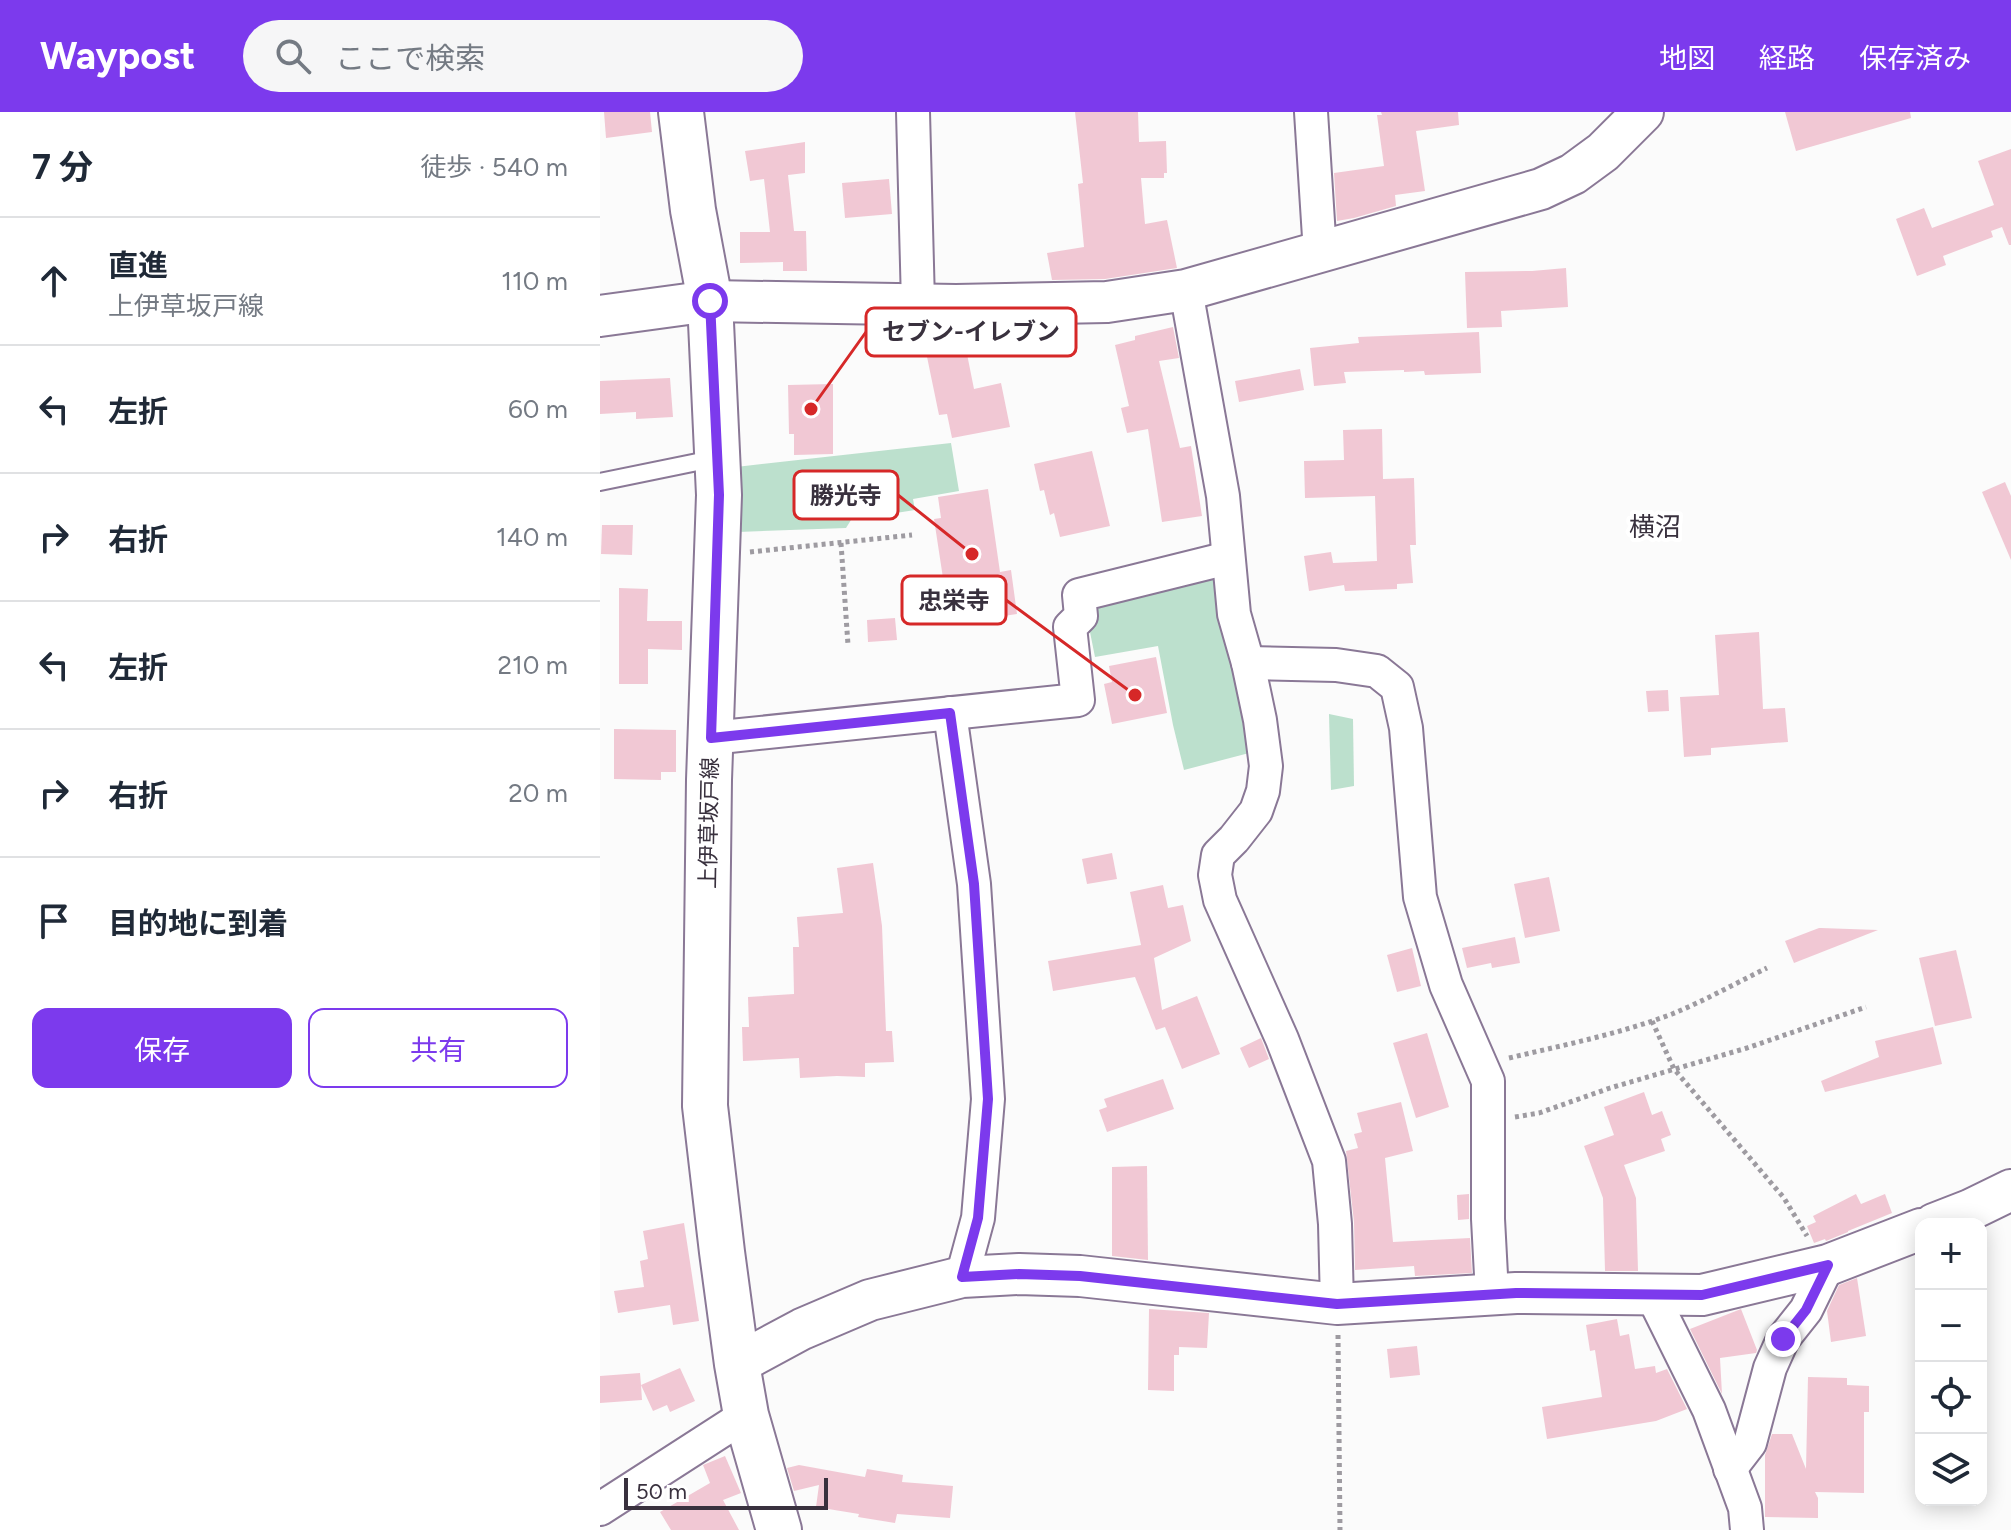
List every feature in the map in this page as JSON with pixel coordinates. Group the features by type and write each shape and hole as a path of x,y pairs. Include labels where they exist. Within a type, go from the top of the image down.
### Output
{"main road":[{"name":"上伊草坂戸線","path":"681,112 693,210 710,301 718,457 705,1106 737,1364 746,1415 779,1530"}],"street":[{"path":"913,112 918,303"},
{"path":"1311,112 1320,253"},
{"path":"600,316 710,301 956,305 1107,302 1186,290 1541,189 1573,174 1603,152 1643,112"},
{"path":"1186,290 1223,496 1234,614 1248,663 1266,766 1263,791 1256,811 1218,855 1215,875 1220,900 1282,1039 1329,1161 1335,1224 1337,1304"},
{"path":"711,738 1078,700 1070,627 1081,616 1079,595 1228,558"},
{"path":"1248,663 1336,665 1377,671 1397,687 1406,728 1420,897 1446,985 1488,1081 1486,1121 1492,1294"},
{"path":"950,713 974,884 988,1099 978,1218 962,1277"},
{"path":"1949,1218 2011,1190"},
{"path":"737,1364 802,1329 870,1300 962,1277 1019,1274 1080,1276 1337,1304 1492,1294 1702,1295 1828,1265 1915,1231"},
{"path":"1730,1469 1750,1443 1770,1368 1783,1339 1806,1310 1828,1265"},
{"path":"1652,1295 1709,1410 1745,1508 1747,1530"},
{"path":"600,1509 746,1415"}],"lane":[{"path":"600,482 718,457"}],"path":[{"path":"717,555 912,535"},
{"path":"841,543 848,645"},
{"path":"1480,1065 1615,1033 1652,1021 1767,968"},
{"path":"1486,1121 1539,1113 1866,1007"},
{"path":"1652,1021 1674,1069 1784,1198 1815,1250 1828,1265"},
{"path":"1337,1304 1340,1530"}],"green space":[{"path":"951,443 959,491 913,499 915,510 851,520 846,528 738,532 736,467"},
{"path":"1212,568 1253,752 1184,770 1158,646 1095,657 1084,602"},
{"path":"1329,714 1353,719 1354,786 1331,790"}],"building":[{"path":"604,112 650,112 652,132 606,138"},
{"path":"1075,112 1138,112 1139,142 1166,141 1167,173 1164,173 1164,178 1141,178 1145,224 1167,220 1177,268 1105,279 1052,280 1047,253 1084,247 1078,184 1083,183"},
{"path":"1381,112 1458,112 1459,125 1416,131 1425,191 1395,195 1396,206 1337,221 1334,173 1384,166 1377,115 1382,115"},
{"path":"1785,112 1910,112 1911,118 1796,151"},
{"path":"805,142 805,173 788,175 794,231 806,231 807,271 783,271 783,262 740,263 740,232 770,232 764,179 750,181 745,151"},
{"path":"2011,149 2011,245 2002,227 1991,231 1993,237 1943,256 1946,265 1917,276 1896,219 1924,208 1932,228 1994,205 1978,161"},
{"path":"889,179 892,214 845,218 842,183"},
{"path":"1566,268 1568,307 1501,311 1502,327 1467,328 1465,272"},
{"path":"1173,327 1179,358 1159,361 1180,448 1191,446 1202,516 1162,522 1148,429 1127,433 1121,408 1129,406 1115,345 1135,340 1135,336"},
{"path":"1479,332 1481,373 1425,375 1424,371 1404,370 1344,372 1346,383 1314,386 1310,348 1359,343 1358,337"},
{"path":"965,344 974,389 1001,383 1010,427 952,438 947,414 939,415 926,352"},
{"path":"1300,369 1304,390 1239,402 1235,381"},
{"path":"670,378 673,417 636,419 636,412 600,414 600,381"},
{"path":"833,384 833,454 794,455 794,434 789,434 788,385"},
{"path":"1382,429 1383,479 1414,478 1416,545 1410,545 1413,583 1397,584 1397,589 1345,591 1344,585 1309,591 1304,556 1331,552 1333,563 1377,561 1375,496 1305,498 1304,461 1344,460 1343,430"},
{"path":"1092,451 1110,526 1060,537 1044,490 1040,491 1034,464"},
{"path":"2005,482 2011,496 2011,560 1982,492"},
{"path":"988,489 1000,572 1011,570 1017,614 950,624 934,519 941,518 938,497"},
{"path":"602,525 633,525 632,555 601,554"},
{"path":"619,588 648,589 647,621 682,621 682,650 648,649 648,684 619,684"},
{"path":"895,618 897,640 868,642 867,620"},
{"path":"1759,632 1763,709 1785,708 1788,742 1711,748 1711,755 1684,757 1680,697 1719,695 1715,635"},
{"path":"1156,657 1167,713 1112,724 1104,684 1112,682 1109,666"},
{"path":"1668,690 1669,711 1648,712 1646,691"},
{"path":"614,729 676,730 676,772 661,772 661,780 614,779"},
{"path":"1112,853 1117,879 1087,884 1082,859"},
{"path":"873,863 882,926 886,1031 892,1031 894,1062 865,1063 865,1077 800,1078 799,1058 743,1061 742,1027 749,1027 748,997 794,994 793,947 799,947 797,917 843,913 837,868"},
{"path":"1549,877 1560,931 1525,938 1514,884"},
{"path":"1163,885 1168,908 1183,905 1191,941 1154,958 1162,1010 1197,996 1220,1054 1182,1069 1165,1027 1156,1030 1135,977 1053,991 1048,961 1141,945 1130,892"},
{"path":"1819,928 1878,930 1794,963 1785,941"},
{"path":"1515,937 1520,963 1492,968 1491,963 1467,968 1462,948"},
{"path":"1412,948 1421,986 1397,992 1387,955"},
{"path":"1956,950 1972,1018 1935,1026 1919,958"},
{"path":"1933,1027 1942,1064 1825,1092 1821,1081 1879,1057 1875,1041"},
{"path":"1427,1033 1449,1107 1416,1118 1393,1043"},
{"path":"1261,1038 1269,1059 1249,1068 1240,1048"},
{"path":"1163,1079 1174,1109 1107,1132 1099,1110 1107,1107 1104,1099"},
{"path":"1644,1092 1652,1115 1662,1111 1671,1135 1661,1139 1665,1151 1624,1165 1636,1198 1638,1271 1605,1271 1603,1198 1584,1146 1614,1135 1604,1107"},
{"path":"1401,1102 1413,1151 1385,1158 1393,1242 1470,1238 1472,1273 1415,1276 1414,1266 1355,1270 1354,1222 1346,1151 1358,1148 1354,1134 1362,1132 1357,1113"},
{"path":"1147,1166 1148,1260 1112,1256 1112,1167"},
{"path":"1469,1194 1469,1219 1458,1220 1457,1195"},
{"path":"1856,1194 1861,1204 1885,1194 1892,1213 1826,1241 1814,1243 1807,1226 1816,1222 1813,1216"},
{"path":"684,1223 699,1321 673,1325 670,1305 618,1313 614,1291 644,1287 640,1261 648,1259 643,1231"},
{"path":"1857,1278 1866,1336 1831,1342 1827,1311 1839,1285"},
{"path":"1149,1309 1209,1313 1207,1348 1179,1347 1179,1355 1174,1355 1174,1391 1148,1390"},
{"path":"1741,1309 1757,1350 1756,1353 1720,1358 1722,1394 1690,1329"},
{"path":"1617,1319 1620,1336 1629,1334 1635,1369 1655,1366 1656,1373 1667,1369 1687,1409 1656,1421 1547,1439 1542,1407 1602,1397 1595,1350 1590,1351 1586,1325"},
{"path":"1417,1346 1420,1375 1390,1378 1387,1349"},
{"path":"680,1368 695,1401 670,1412 667,1405 653,1411 641,1385"},
{"path":"640,1373 642,1400 600,1403 600,1376"},
{"path":"1808,1377 1847,1378 1847,1385 1869,1386 1869,1412 1864,1412 1864,1493 1815,1492 1818,1518 1765,1517 1765,1455 1772,1434 1792,1434 1806,1469"},
{"path":"725,1456 741,1493 723,1500 739,1530 671,1530 660,1512 710,1483 703,1465"},
{"path":"799,1465 865,1477 867,1469 903,1475 902,1482 953,1486 950,1518 897,1514 895,1523 816,1507 819,1485 794,1491 787,1468"}],"place":[{"name":"セブン-イレブン","path":"811,409"},
{"name":"勝光寺","path":"972,554"},
{"name":"忠栄寺","path":"1135,695"}],"district":[{"name":"横沼","path":"1655,527"}],"route":[{"path":"710,301 719,495 711,738 950,713 974,884 988,1099 978,1218 962,1277 1019,1274 1080,1276 1337,1304 1516,1293 1702,1295 1828,1265 1806,1310 1783,1339"}]}
